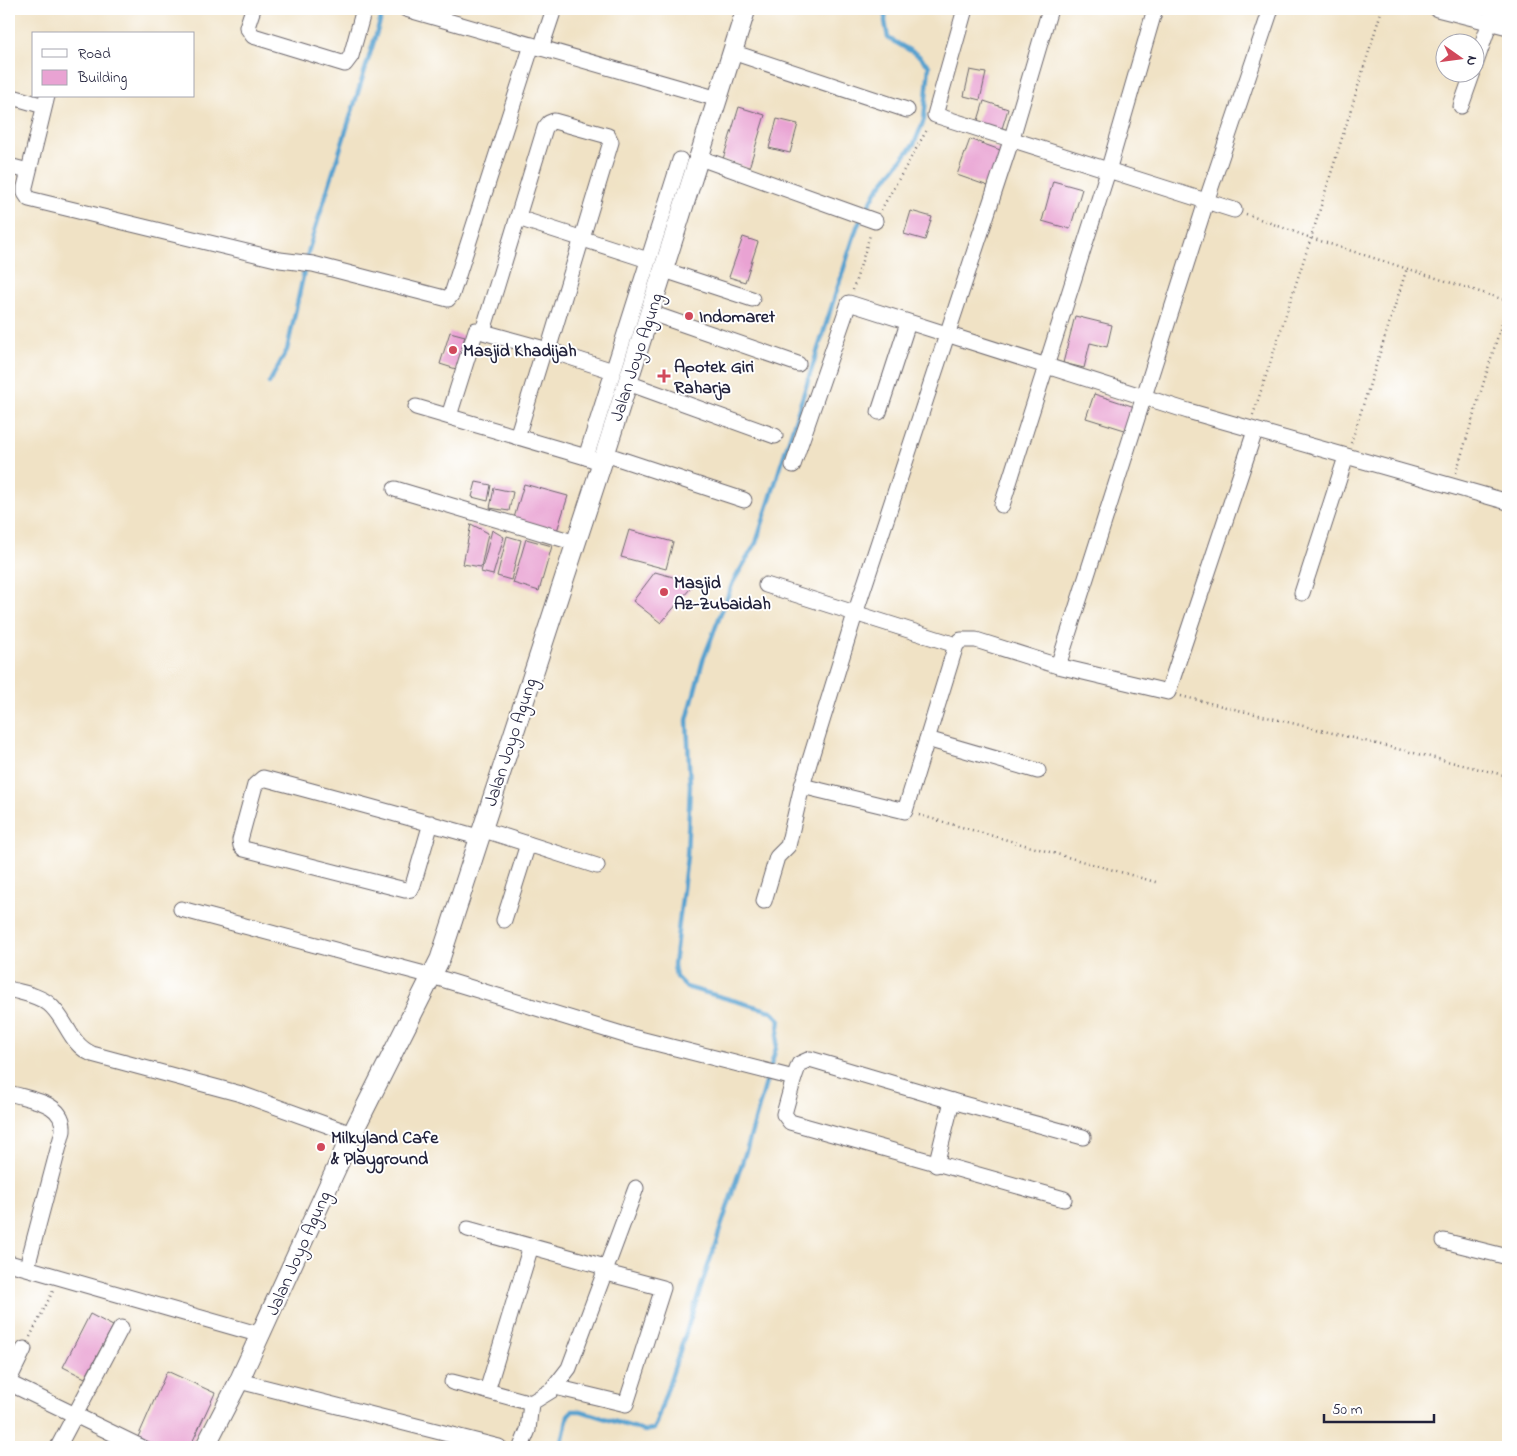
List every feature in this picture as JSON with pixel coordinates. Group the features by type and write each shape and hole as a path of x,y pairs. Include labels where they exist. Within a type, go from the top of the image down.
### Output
{"main road":[{"name":"Jalan Joyo Agung","path":"208,1446 352,1134 432,976 576,543 598,458 628,383 651,313 656,265 700,158 746,9"}],"street":[{"path":"253,9 247,27 253,36 345,64 351,56 364,9"},
{"path":"406,9 718,99"},
{"path":"9,96 46,101 25,187 25,193 29,199 280,260 306,263 448,299 452,294 536,46 554,9"},
{"path":"965,9 934,115 1011,141 1234,210"},
{"path":"764,901 777,858 788,846 802,786 855,614 1011,141 1050,9"},
{"path":"1002,505 1108,171 1155,9"},
{"path":"1058,666 1206,202 1271,9"},
{"path":"1437,9 1490,16 1508,13"},
{"path":"1490,16 1508,27"},
{"path":"1484,36 1490,16"},
{"path":"732,52 908,110"},
{"path":"1462,106 1470,82"},
{"path":"483,331 548,123 554,121 608,136 611,142 517,436"},
{"path":"700,158 867,218"},
{"path":"598,458 613,371 656,265 680,160"},
{"path":"9,166 28,171"},
{"path":"518,218 581,238 752,299"},
{"path":"793,465 849,303 1251,430 1508,502"},
{"path":"651,313 798,364"},
{"path":"879,412 908,323"},
{"path":"449,416 476,330 546,349 613,371"},
{"path":"628,383 775,436"},
{"path":"416,407 744,500"},
{"path":"802,786 906,812 956,644 962,640 976,640 1058,666 1168,692 1251,430"},
{"path":"1302,593 1346,457"},
{"path":"395,489 576,543"},
{"path":"766,585 956,644"},
{"path":"927,739 1038,771"},
{"path":"431,823 413,885 410,889 405,890 244,849 240,846 254,785 263,778 431,823 528,844 597,866"},
{"path":"504,920 528,844"},
{"path":"181,909 432,976 628,1036 794,1078"},
{"path":"9,990 38,997 50,1005 76,1043 82,1049 92,1054 241,1094 352,1134"},
{"path":"1064,1200 790,1122 784,1114 794,1078 799,1064 810,1059 952,1101 1084,1137"},
{"path":"9,1093 49,1105 58,1112 64,1121 27,1267"},
{"path":"936,1165 952,1101"},
{"path":"452,1382 531,1403 555,1387 570,1368 604,1270 636,1188"},
{"path":"468,1229 531,1246 663,1288 626,1404 555,1387"},
{"path":"1444,1241 1508,1257"},
{"path":"487,1392 531,1246"},
{"path":"9,1263 261,1334"},
{"path":"58,1447 121,1328"},
{"path":"24,1350 9,1381 74,1416 141,1447"},
{"path":"239,1381 499,1447"},
{"path":"520,1447 528,1430 531,1403"}],"path":[{"path":"1251,430 1382,9"},
{"path":"849,303 867,218 934,115"},
{"path":"1234,210 1311,238 1508,302 1451,486"},
{"path":"1346,457 1407,268"},
{"path":"1168,692 1508,776"},
{"path":"906,812 1160,883"},
{"path":"24,1350 54,1290"}],"building":[{"path":"970,70 986,73 980,100 964,96"},
{"path":"984,101 1008,109 1000,135 976,127"},
{"path":"739,107 765,115 749,168 723,159"},
{"path":"777,119 798,124 790,153 769,148"},
{"path":"970,139 1003,151 991,187 957,175"},
{"path":"1053,181 1082,189 1070,229 1042,221"},
{"path":"911,211 932,217 925,240 904,234"},
{"path":"743,237 758,242 745,282 729,277"},
{"path":"1075,316 1112,325 1107,347 1090,343 1084,368 1063,363"},
{"name":"Masjid Khadijah","path":"450,332 465,336 456,369 440,364"},
{"path":"1094,394 1135,407 1128,431 1086,418"},
{"path":"476,482 491,485 488,501 472,497"},
{"path":"524,484 568,496 557,531 514,518"},
{"path":"494,488 513,492 509,511 490,508"},
{"path":"471,524 488,533 481,567 463,564"},
{"path":"492,530 504,537 493,575 481,572"},
{"path":"629,530 673,542 666,569 621,557"},
{"path":"507,536 521,540 511,580 497,576"},
{"path":"526,539 552,546 539,591 513,583"},
{"name":"Masjid Az-Zubaidah","path":"655,572 695,583 661,623 633,601"},
{"path":"90,1314 113,1326 85,1378 63,1367"},
{"path":"167,1371 215,1393 190,1447 161,1447 138,1437"}],"waterway":[{"path":"269,383 287,350 309,249 384,9"},
{"path":"561,1447 568,1415 572,1411 581,1411 645,1431 654,1429 748,1145 776,1048 780,1020 771,1011 686,987 676,977 674,965 687,856 690,785 687,720 703,660 733,582 756,543 857,227 877,190 914,144 924,120 929,66 918,55 888,38 885,21 886,9"}],"place":[{"name":"Indomaret","path":"689,316"},
{"name":"Masjid Khadijah","path":"453,350"},
{"name":"Apotek Giri Raharja","path":"664,376"},
{"name":"Masjid Az-Zubaidah","path":"664,592"},
{"name":"Milkyland Cafe & Playground","path":"321,1147"}]}
